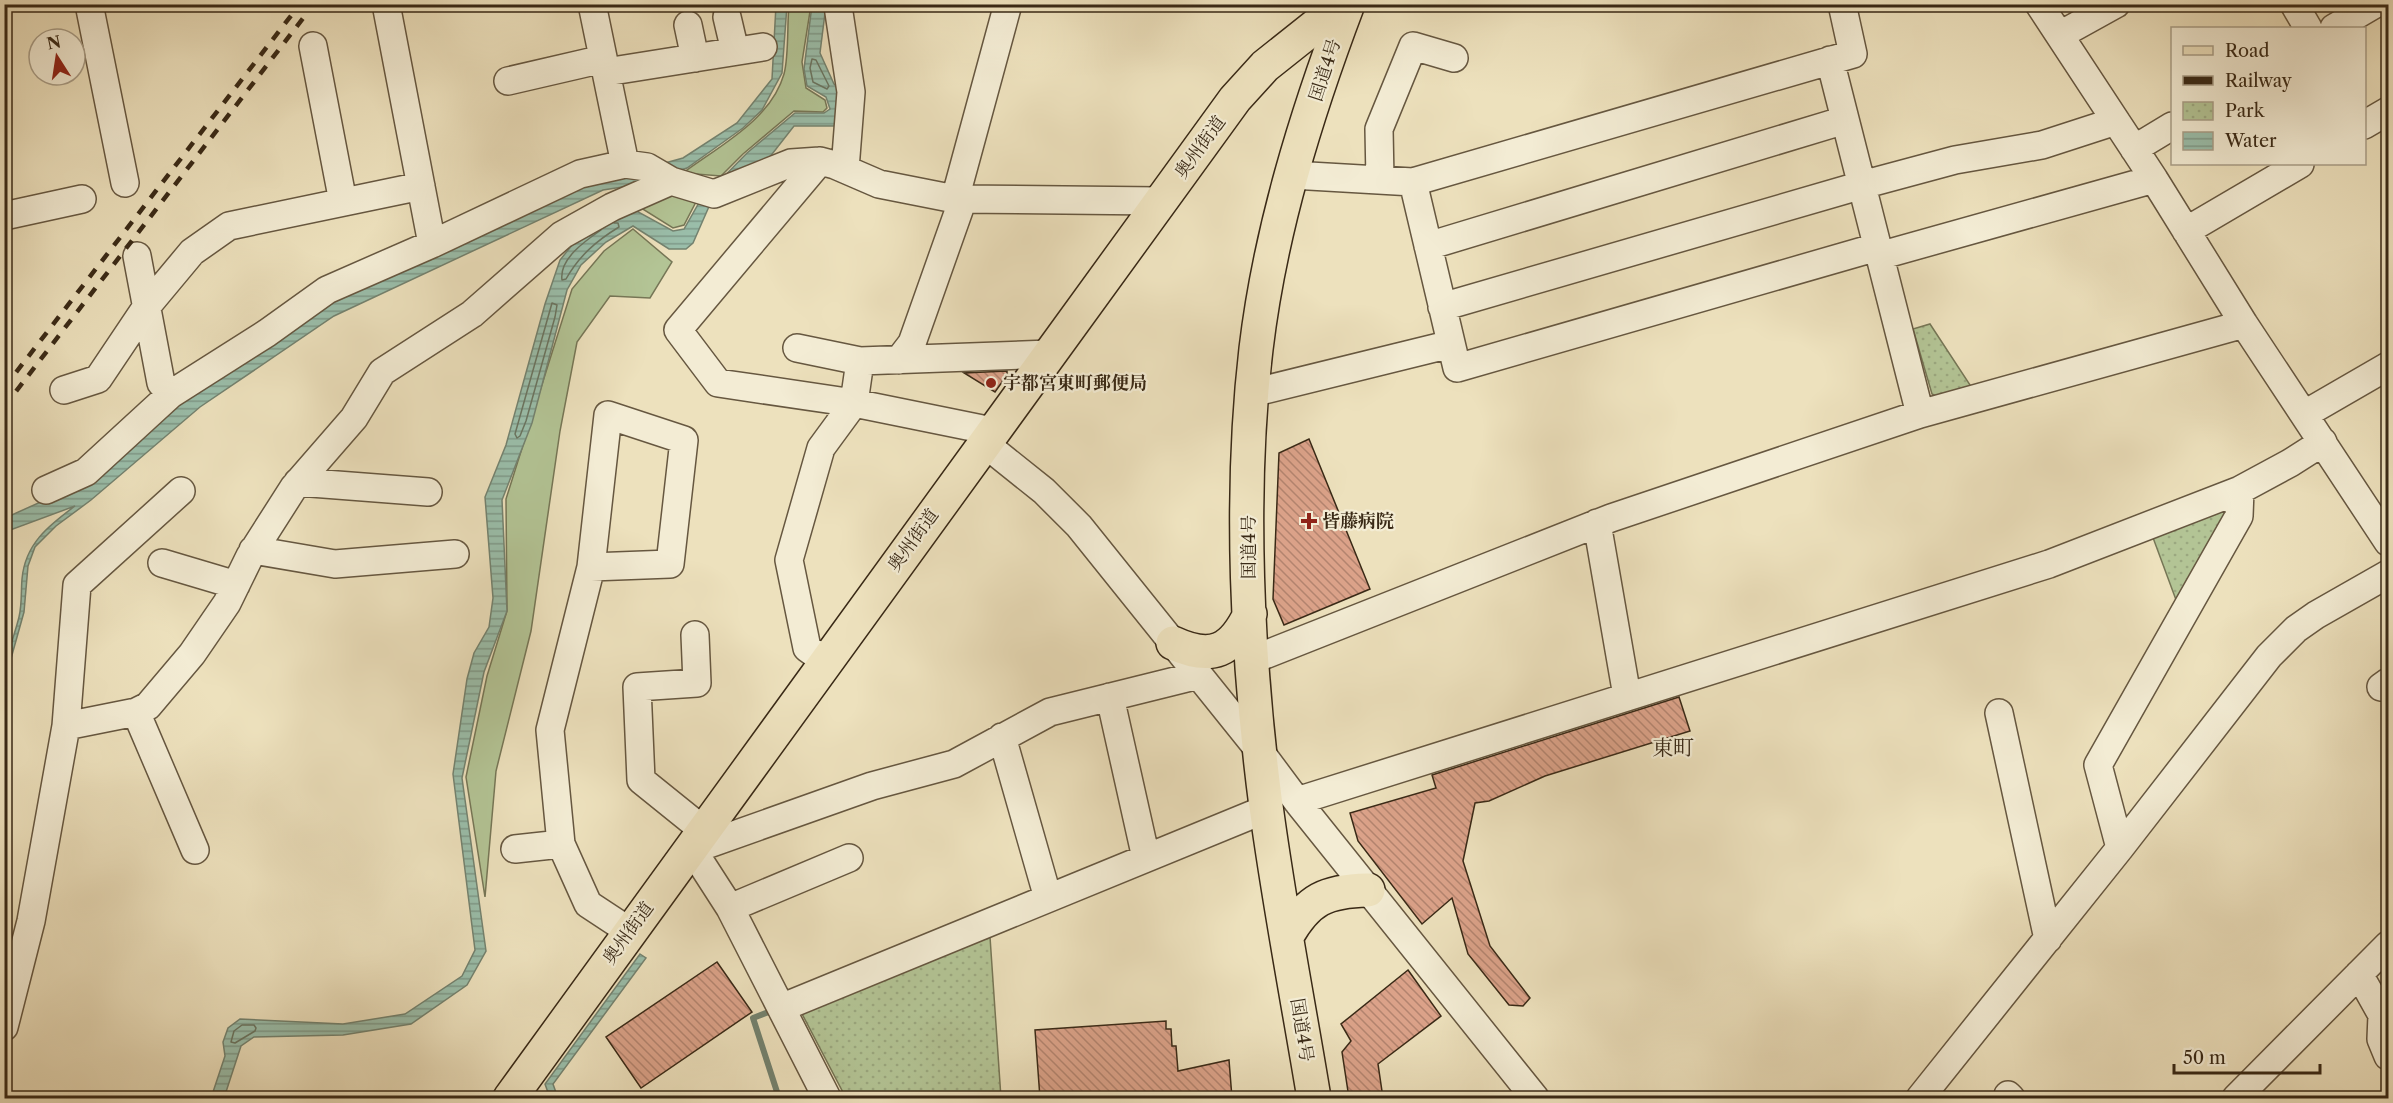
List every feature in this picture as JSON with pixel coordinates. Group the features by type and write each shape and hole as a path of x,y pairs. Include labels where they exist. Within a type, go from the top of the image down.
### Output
{"main road":[{"name":"奥州街道","path":"510,1098 1235,99 1265,66 1343,4"},
{"name":"国道4号","path":"1314,1098 1287,936 1282,805 1259,750 1250,614 1248,493 1252,393 1256,349 1267,282 1292,175 1348,4"},
{"path":"1173,643 1191,652 1207,652 1228,645 1241,632 1250,614"},
{"path":"1287,936 1298,917 1318,900 1340,891 1368,890"}],"street":[{"path":"89,4 125,183"},
{"path":"386,4 432,244"},
{"path":"592,4 625,164"},
{"path":"899,360 912,343 959,199 1008,4"},
{"path":"1292,175 1413,182 1853,54 1842,4"},
{"path":"2039,4 2154,179 2244,324 2388,542"},
{"path":"2060,35 2116,4"},
{"path":"2294,4 2307,27"},
{"path":"2336,27 2375,4"},
{"path":"838,6 851,92 845,170"},
{"path":"727,17 735,51"},
{"path":"688,25 695,58"},
{"path":"313,46 343,202"},
{"path":"1380,180 1379,129 1413,46 1454,58"},
{"path":"508,81 605,66 695,58 763,47"},
{"path":"1830,60 1920,414"},
{"path":"2366,125 2388,111"},
{"path":"1428,246 1845,120"},
{"path":"1442,307 1862,185 1954,160 2042,145 2116,121"},
{"path":"2134,149 2171,127"},
{"path":"46,490 86,472 171,394 267,333 327,290 432,244 580,174 625,164 647,167 671,181 714,194 790,163 820,161 879,184 959,199 1160,201"},
{"path":"820,161 678,330 718,382 854,403 988,437 1078,526 1259,750"},
{"path":"2186,231 2298,165"},
{"path":"1413,182 1457,368 2154,179"},
{"path":"66,726 136,712 148,706 192,654 228,603 253,550 298,482 354,418 382,372 472,314 562,235 612,207 671,181"},
{"path":"64,390 98,379 147,306 192,252 229,226 421,186"},
{"path":"4,216 82,199"},
{"path":"137,256 161,383 171,394"},
{"path":"1252,660 1597,523 1920,414 2244,324"},
{"path":"1252,393 1451,344"},
{"path":"797,348 860,361 1049,354"},
{"path":"825,661 807,648 789,560 821,448 854,403 860,361"},
{"path":"2305,414 2388,366"},
{"path":"591,567 670,564 684,440 608,415 591,567 550,730 561,844 588,904 629,931"},
{"path":"781,1008 1146,858 1282,805 2049,564 2240,490 2323,442"},
{"path":"298,482 428,492"},
{"path":"2120,848 2098,765 2239,516 2240,490"},
{"path":"4,1027 10,979 31,921 66,726 77,585 181,492"},
{"path":"1597,523 1627,696"},
{"path":"253,550 334,564 455,554"},
{"path":"162,563 236,585"},
{"path":"1920,1098 2120,848 2269,656 2296,629 2316,615 2388,574"},
{"path":"695,635 697,683 637,687 641,780 695,841 701,863 730,908 827,1098"},
{"path":"695,841 872,786 954,764 1050,712 1199,675"},
{"path":"1110,697 1146,858"},
{"path":"136,712 195,850"},
{"path":"1999,713 2048,939"},
{"path":"1002,737 1048,898"},
{"path":"1282,805 1368,890 1535,1098"},
{"path":"515,849 561,844"},
{"path":"730,908 849,858"},
{"path":"2236,1098 2388,945"},
{"path":"2359,974 2382,1015 2381,1039 2388,1056"}],"green space":[{"path":"789,5 811,5 802,62 806,88 825,100 827,108 823,112 794,111 743,154 721,176 683,173 742,131 768,105 786,67"},
{"path":"671,190 698,198 684,225 673,228 633,203"},
{"path":"633,229 672,262 650,298 610,296 577,342 560,431 531,631 496,771 485,897 466,777 487,676 507,611 506,499 572,289 604,251"},
{"path":"1930,324 1974,391 1944,400 1932,394 1913,329"},
{"path":"2223,508 2233,525 2182,616 2152,535"},
{"path":"990,937 1001,1098 846,1098 800,1010"}],"water":[{"path":"776,5 787,5 782,73 762,110 743,128 687,168 642,184 603,190 334,316 200,407 91,500 56,526 35,547 28,566 24,612 5,680 8,656 20,612 22,579 28,556 47,529 75,506 5,532 5,518 74,487 191,392 357,285 593,183 683,158 737,123 772,79"},
{"path":"812,5 826,5 820,53 834,84 843,91 839,126 794,126 762,167 711,202 693,243 686,249 669,249 633,226 606,242 581,265 567,290 532,423 502,500 507,611 484,672 462,778 486,951 467,985 411,1024 343,1035 254,1037 241,1046 224,1098 211,1098 225,1056 223,1042 228,1028 240,1019 343,1024 405,1014 462,976 475,950 453,774 467,679 474,653 489,627 493,598 485,497 506,445 545,304 560,260 577,239 633,209 673,231 684,229 700,201 747,153 795,113 824,113 830,109 826,97 807,86 804,69"},
{"path":"640,954 646,958 553,1084 558,1098 550,1098 545,1084"}],"building":[{"path":"1007,371 1007,375 995,392 964,373"},
{"name":"皆藤病院","path":"1309,439 1370,589 1284,625 1273,599 1279,453"},
{"path":"1679,697 1690,731 1545,776 1489,801 1475,803 1463,861 1490,946 1530,998 1523,1006 1509,1005 1468,954 1452,898 1422,924 1358,841 1350,813 1436,788 1432,775"},
{"path":"717,962 752,1012 641,1088 606,1037"},
{"path":"1408,970 1441,1016 1378,1064 1383,1098 1349,1098 1342,1052 1351,1041 1341,1024"},
{"path":"1166,1021 1166,1029 1171,1029 1172,1046 1176,1046 1178,1071 1229,1060 1232,1098 1040,1098 1035,1030"}],"waterway":[{"path":"774,1010 753,1018 779,1098"}],"railway":[{"path":"4,388 300,4"},
{"path":"4,407 314,4"}],"place":[{"name":"宇都宮東町郵便局","path":"991,383"},
{"name":"皆藤病院","path":"1309,521"}],"district":[{"name":"東町","path":"1673,747"}]}
